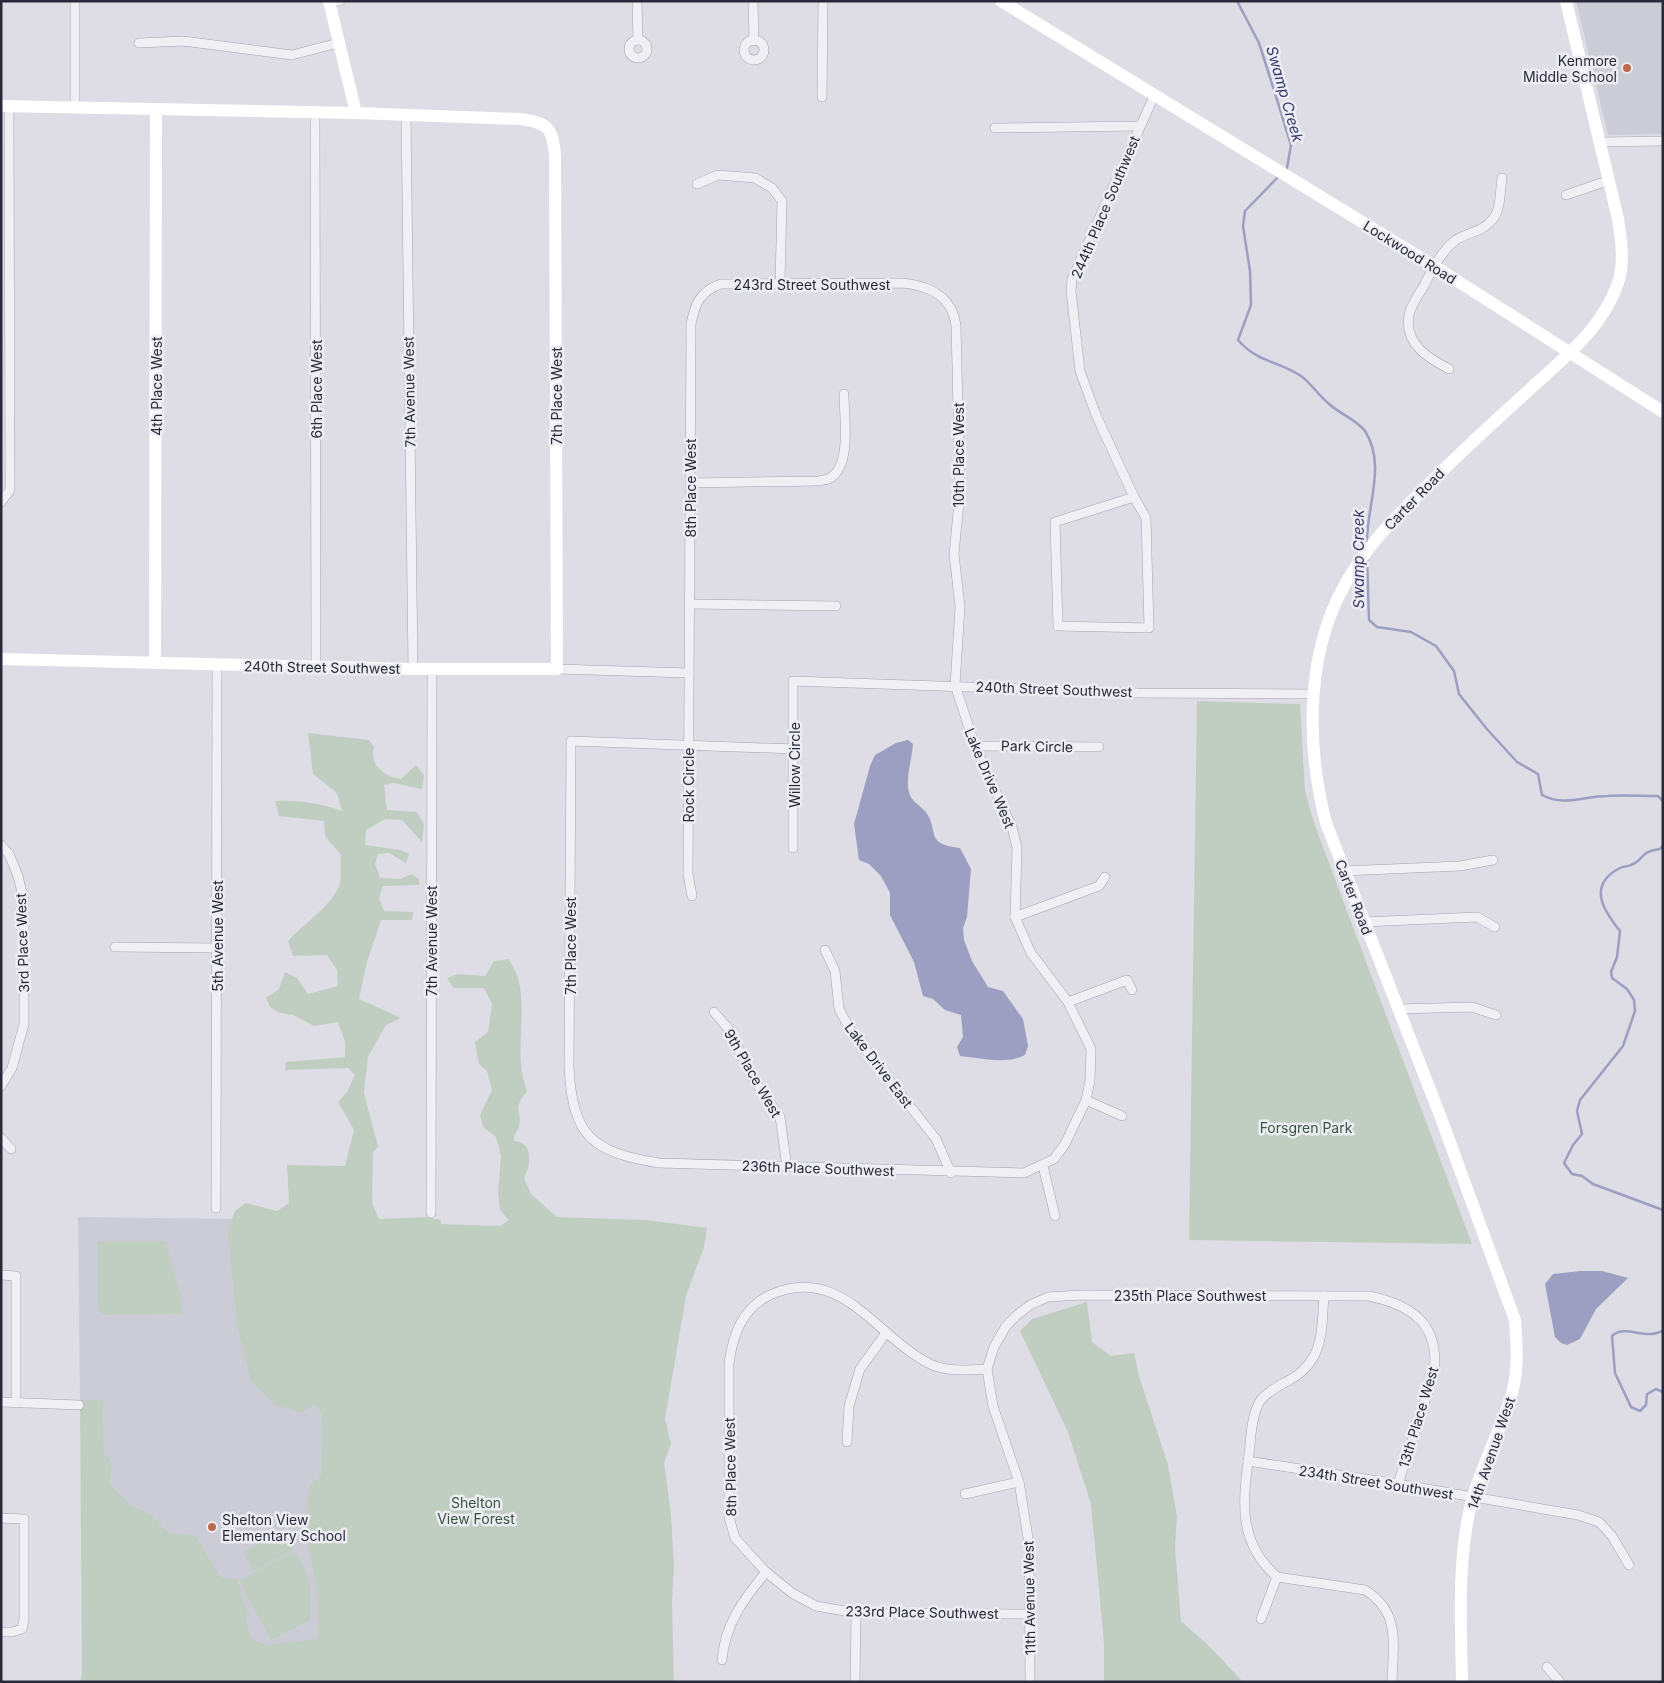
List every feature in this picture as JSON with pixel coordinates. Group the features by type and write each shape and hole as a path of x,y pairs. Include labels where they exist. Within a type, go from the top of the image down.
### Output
{"street":[{"path":"75,1 75,107"},
{"path":"340,1 329,1 356,113"},
{"path":"637,1 638,40"},
{"path":"754,1 754,41"},
{"path":"822,97 823,1"},
{"name":"Lockwood Road","path":"1001,1 1434,266 1663,412"},
{"name":"Carter Road","path":"1441,1118 1343,871 1326,823 1318,792 1315,764 1314,694 1321,640 1335,603 1353,570 1385,529 1448,464 1589,334 1610,302 1619,281 1621,240 1610,180 1566,1"},
{"path":"139,43 183,41 292,54 338,43"},
{"name":"244th Place Southwest","path":"1134,497 1056,522 1058,626 1149,628 1146,518 1134,497 1096,415 1080,371 1071,307 1072,279 1155,94"},
{"path":"1,502 10,490 5,106 406,115"},
{"name":"4th Place West","path":"155,663 156,109"},
{"name":"6th Place West","path":"315,112 316,667"},
{"name":"7th Place West","path":"406,115 520,119 540,122 545,125 554,141 557,669"},
{"name":"7th Avenue West","path":"406,115 413,669"},
{"path":"995,128 1140,126"},
{"path":"1601,142 1663,141"},
{"path":"697,184 718,175 755,178 772,188 782,201 780,283"},
{"path":"1449,369 1426,357 1416,345 1409,324 1410,313 1434,266 1457,240 1485,227 1493,219 1497,212 1502,178"},
{"path":"1566,195 1610,180"},
{"name":"243rd Street Southwest","path":"695,304 709,288 720,284 904,283 920,285 936,292"},
{"name":"10th Place West","path":"936,292 949,304 956,325 960,492 954,554 960,607 955,685"},
{"name":"8th Place West","path":"689,673 691,604 691,324 695,304"},
{"path":"690,483 818,481 830,478 839,468 844,456 844,394"},
{"path":"691,604 836,606"},
{"name":"240th Street Southwest","path":"1,659 413,669 557,669 689,673"},
{"name":"5th Avenue West","path":"216,1208 217,665"},
{"name":"7th Avenue West","path":"432,669 432,1212"},
{"name":"Rock Circle","path":"689,673 688,874 692,896"},
{"name":"240th Street Southwest","path":"794,681 955,685 1138,693 1314,694"},
{"name":"Willow Circle","path":"793,848 794,681"},
{"name":"Lake Drive West","path":"955,685 974,746 1012,827 1017,848 1015,916 1030,953 1068,1002 1091,1049 1090,1081 1086,1100 1065,1144 1054,1159 1043,1166"},
{"name":"7th Place West","path":"596,1143 584,1130 575,1115 568,1068 571,741 688,746"},
{"path":"688,746 794,749"},
{"name":"Park Circle","path":"974,746 1100,747"},
{"name":"3rd Place West","path":"1,845 9,854 18,876 24,901 24,1024 20,1045 12,1068 1,1086"},
{"path":"1343,871 1460,866 1493,860"},
{"path":"1015,916 1100,886 1104,877"},
{"path":"1363,922 1476,917 1495,927"},
{"path":"115,947 217,948"},
{"name":"Lake Drive East","path":"825,950 835,971 839,1009 852,1033 936,1139 951,1173"},
{"path":"1068,1002 1127,980 1132,990"},
{"path":"1398,1009 1472,1007 1496,1015"},
{"name":"9th Place West","path":"714,1012 732,1032 750,1074 780,1117 786,1168"},
{"path":"1086,1100 1122,1116"},
{"name":"14th Avenue West","path":"1441,1118 1515,1320 1518,1349 1511,1398 1473,1498 1462,1569 1462,1682"},
{"path":"1,1138 11,1149"},
{"name":"236th Place Southwest","path":"596,1143 633,1159 659,1163 951,1173 1024,1173 1043,1166"},
{"path":"1043,1166 1056,1216"},
{"path":"1,1275 16,1276 16,1403"},
{"name":"8th Place West","path":"766,1572 736,1538 729,1517 729,1363 732,1338 747,1313 763,1298 786,1288 810,1287 835,1295 861,1308 886,1332 931,1365 958,1370 987,1369"},
{"name":"235th Place Southwest","path":"987,1369 994,1348 1006,1326 1030,1305 1048,1297 1082,1295 1369,1296 1394,1301 1423,1322"},
{"path":"1324,1296 1321,1342 1312,1360 1299,1376 1276,1388 1258,1403 1244,1494 1245,1525 1253,1549 1263,1565 1276,1577 1365,1590 1378,1598 1388,1612 1393,1630 1392,1682"},
{"name":"13th Place West","path":"1398,1484 1434,1373 1436,1355 1431,1337 1423,1322"},
{"path":"847,1442 849,1406 860,1369 886,1332"},
{"name":"11th Avenue West","path":"987,1369 994,1406 1018,1482 1029,1544 1030,1682"},
{"path":"1,1402 79,1405"},
{"name":"234th Street Southwest","path":"1248,1461 1398,1484 1578,1515 1599,1522 1612,1536 1629,1565"},
{"path":"965,1494 1018,1482"},
{"path":"1,1518 24,1519 24,1620 22,1629 12,1632 1,1632"},
{"path":"722,1660 724,1640 742,1602 766,1572"},
{"name":"233rd Place Southwest","path":"766,1572 792,1593 816,1606 856,1613 1030,1614"},
{"path":"1261,1619 1276,1577"},
{"path":"855,1682 856,1613"},
{"path":"1547,1666 1560,1682"}],"shaded area":[{"name":"Kenmore Middle School","path":"1576,1 1663,1 1663,134 1608,135"},
{"name":"Shelton View Elementary School","path":"78,1217 325,1220 318,1659 106,1654 103,1401 80,1400"}],"green space":[{"name":"Forsgren Park","path":"1197,701 1300,704 1305,791 1314,823 1472,1244 1189,1240"},
{"name":"Shelton View Forest","path":"308,733 369,740 374,747 373,754 376,765 384,773 401,779 416,765 424,775 422,789 393,783 384,785 387,810 417,812 424,825 422,842 402,820 385,819 366,830 365,845 401,850 409,854 406,863 389,853 378,854 375,864 380,878 401,879 411,874 419,879 419,885 383,886 379,898 384,911 413,912 412,920 381,920 367,962 359,999 401,1018 386,1025 368,1057 364,1093 378,1146 373,1153 372,1203 379,1219 426,1217 441,1220 441,1224 500,1226 509,1220 500,1210 498,1192 501,1156 496,1137 483,1127 480,1115 492,1090 487,1071 479,1064 475,1042 488,1032 492,1004 484,988 454,988 447,978 458,974 485,976 494,961 508,959 515,971 519,984 522,1014 522,1075 527,1091 518,1107 520,1121 514,1141 520,1142 528,1150 529,1161 524,1178 531,1194 557,1217 646,1220 707,1228 704,1247 686,1296 665,1419 671,1444 664,1463 671,1514 674,1567 672,1601 674,1682 80,1682 82,1674 80,1400 103,1400 104,1453 112,1463 109,1484 130,1504 151,1515 170,1533 194,1535 223,1578 237,1579 248,1613 246,1620 251,1638 264,1645 318,1639 317,1588 308,1547 306,1513 310,1486 321,1475 322,1413 315,1404 302,1413 275,1405 251,1381 237,1325 228,1230 235,1211 246,1203 277,1211 289,1203 287,1165 345,1166 354,1130 338,1102 347,1092 355,1075 348,1068 285,1070 286,1062 345,1057 345,1042 338,1022 314,1026 293,1015 280,1013 270,1007 266,998 279,989 285,972 297,978 308,994 338,986 337,970 327,955 293,956 288,941 332,898 341,880 341,855 325,836 324,821 279,816 275,801 309,803 342,811 337,793 313,774"},
{"path":"98,1241 165,1241 181,1296 182,1314 104,1315 98,1310"},
{"path":"1087,1302 1092,1342 1111,1356 1134,1353 1139,1376 1168,1465 1177,1516 1175,1547 1181,1621 1210,1647 1243,1682 1104,1681 1104,1644 1091,1504 1068,1432 1020,1331 1032,1319"},
{"path":"284,1531 293,1547 292,1551 253,1571 243,1552"},
{"path":"292,1553 297,1554 310,1581 310,1620 271,1640 239,1580"}],"water":[{"path":"908,740 913,744 908,781 910,795 929,817 936,839 948,846 960,848 971,869 967,917 963,928 964,940 972,961 988,987 1003,991 1023,1019 1028,1046 1025,1055 1017,1058 993,1060 960,1056 957,1047 963,1037 961,1015 945,1010 933,999 923,996 914,962 890,915 890,893 881,876 869,864 859,860 854,824 870,766 875,755 896,743"},
{"path":"1602,1271 1628,1278 1596,1309 1580,1339 1567,1345 1561,1343 1555,1337 1545,1284 1553,1274"}],"waterway":[{"name":"Swamp Creek","path":"1237,1 1259,43 1291,145 1285,171"},
{"name":"Swamp Creek","path":"1279,176 1245,211 1243,226 1250,271 1251,305 1238,340 1261,358 1301,376 1332,407 1357,423 1365,431 1371,444 1375,472 1367,544"},
{"name":"Swamp Creek","path":"1367,559 1369,620 1377,627 1411,632 1436,646 1454,671 1459,694 1486,728 1517,762 1538,774 1542,795 1566,801 1599,796 1658,796 1663,801"},
{"name":"Swamp Creek","path":"1663,845 1660,849 1648,852 1630,866 1621,867 1610,875 1604,882 1601,890 1601,898 1608,915 1620,931 1617,957 1611,972 1612,978 1627,989 1634,1000 1635,1011 1623,1046 1580,1100 1577,1111 1582,1134 1573,1145 1564,1163 1572,1174 1582,1176 1593,1184 1663,1210"},
{"name":"Swamp Creek","path":"1663,1331 1651,1334 1625,1331 1612,1336 1615,1373 1631,1407 1640,1411 1646,1405 1647,1394 1656,1389 1663,1392"}],"place":[{"name":"Kenmore Middle School","path":"1627,68"},
{"name":"Shelton View Elementary School","path":"212,1527"}]}
